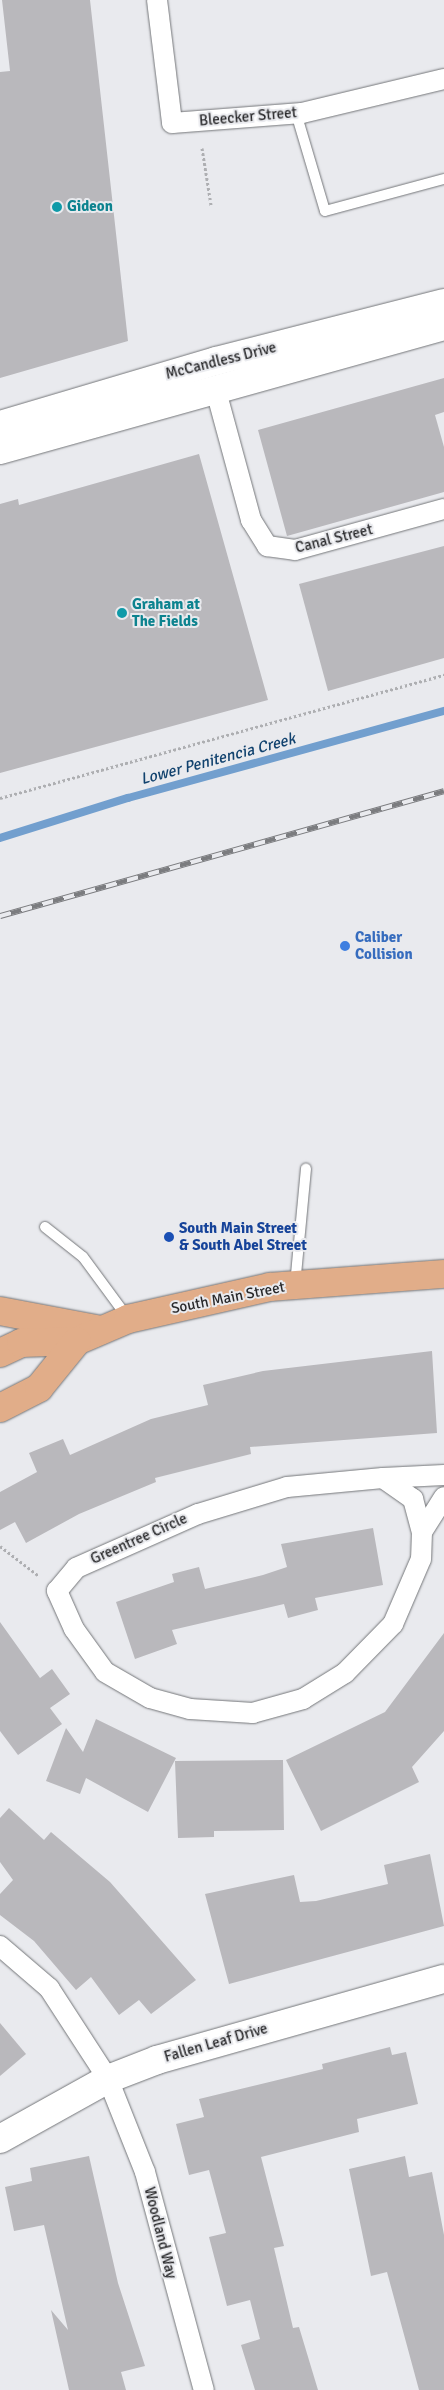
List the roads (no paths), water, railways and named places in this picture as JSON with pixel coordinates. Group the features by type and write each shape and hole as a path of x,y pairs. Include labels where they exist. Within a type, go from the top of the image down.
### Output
{"main road":[{"name":"McCandless Drive","path":"0,425 198,366 444,303"},
{"name":"McCandless Drive","path":"0,450 444,326"},
{"name":"South Main Street","path":"0,1353 21,1343 77,1341 104,1331 128,1319 192,1302 295,1285 444,1274"},
{"path":"0,1311 104,1331"},
{"path":"0,1408 40,1388 77,1341"},
{"name":"Fallen Leaf Drive","path":"0,2139 108,2080 157,2060 444,1979"}],"street":[{"name":"Bleecker Street","path":"157,0 172,123 296,113 346,105 444,79"},
{"name":"Canal Street","path":"216,391 251,520 267,546 295,550 444,509"},
{"name":"Greentree Circle","path":"422,1532 421,1559 393,1624 345,1673 303,1699 253,1713 190,1708 150,1698 105,1672 74,1629 57,1591 76,1568 198,1514 287,1487 444,1474"},
{"path":"383,1478 413,1499 422,1532"},
{"path":"422,1532 444,1497"},
{"name":"Woodland Way","path":"0,1946 49,1988 108,2080 145,2172 204,2390"}],"lane":[{"path":"296,113 324,210 444,179"},
{"path":"295,1285 306,1169"},
{"path":"45,1227 83,1257 128,1319"}],"waterway":[{"name":"Lower Penitencia Creek","path":"0,838 128,798 444,711"}],"railway":[{"path":"0,916 444,791"}],"place":[{"name":"Gideon","path":"57,207"},
{"name":"Graham at The Fields","path":"122,613"},
{"name":"Caliber Collision","path":"345,946"},
{"name":"South Main Street & South Abel Street","path":"169,1237"}]}
